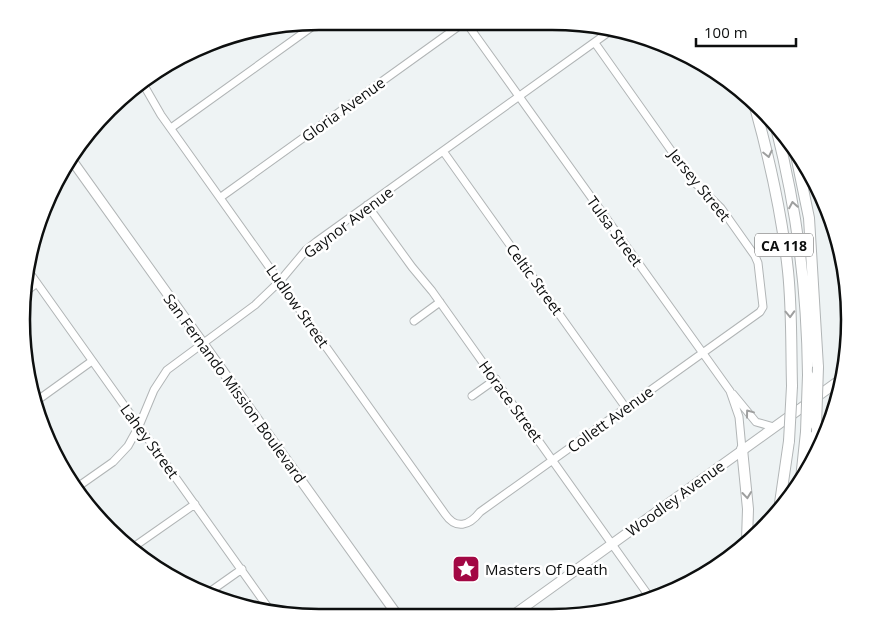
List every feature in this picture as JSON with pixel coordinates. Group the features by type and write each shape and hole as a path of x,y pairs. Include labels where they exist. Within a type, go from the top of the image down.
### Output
{"highway":[{"name":"CA 118","path":"758,117 768,154 781,220 788,274 792,386 789,441 781,496"},
{"name":"CA 118","path":"780,141 802,255 808,327 806,432 803,463"},
{"name":"CA 118","path":"799,171 809,218 818,367 814,442"},
{"path":"742,450 748,509 747,532"}],"main road":[{"name":"San Fernando Mission Boulevard","path":"75,165 393,609"},
{"name":"Woodley Avenue","path":"522,609 833,385"}],"street":[{"name":"Gloria Avenue","path":"221,197 453,30"},
{"name":"Tulsa Street","path":"471,30 730,391 739,417 742,450"},
{"path":"171,128 306,31"},
{"name":"Gaynor Avenue","path":"82,484 122,454 135,436 154,390 162,376 174,363 255,305 280,281 311,246 605,35"},
{"name":"Jersey Street","path":"595,43 692,180 721,208 755,256 758,263 764,303 760,312"},
{"name":"Ludlow Street","path":"146,88 171,128 445,514 450,520 459,524"},
{"name":"Celtic Street","path":"443,151 626,408"},
{"name":"Horace Street","path":"367,205 440,302 647,593"},
{"name":"Lahey Street","path":"33,278 266,604"},
{"path":"32,288 37,284"},
{"path":"414,321 440,302"},
{"name":"Collett Avenue","path":"459,524 469,522 480,512 760,312"},
{"path":"41,398 92,361"},
{"path":"472,396 496,380"},
{"path":"730,391 756,422 774,427"},
{"path":"137,544 194,504"},
{"path":"214,589 242,568"}],"place":[{"name":"Masters Of Death","path":"466,569"}]}
